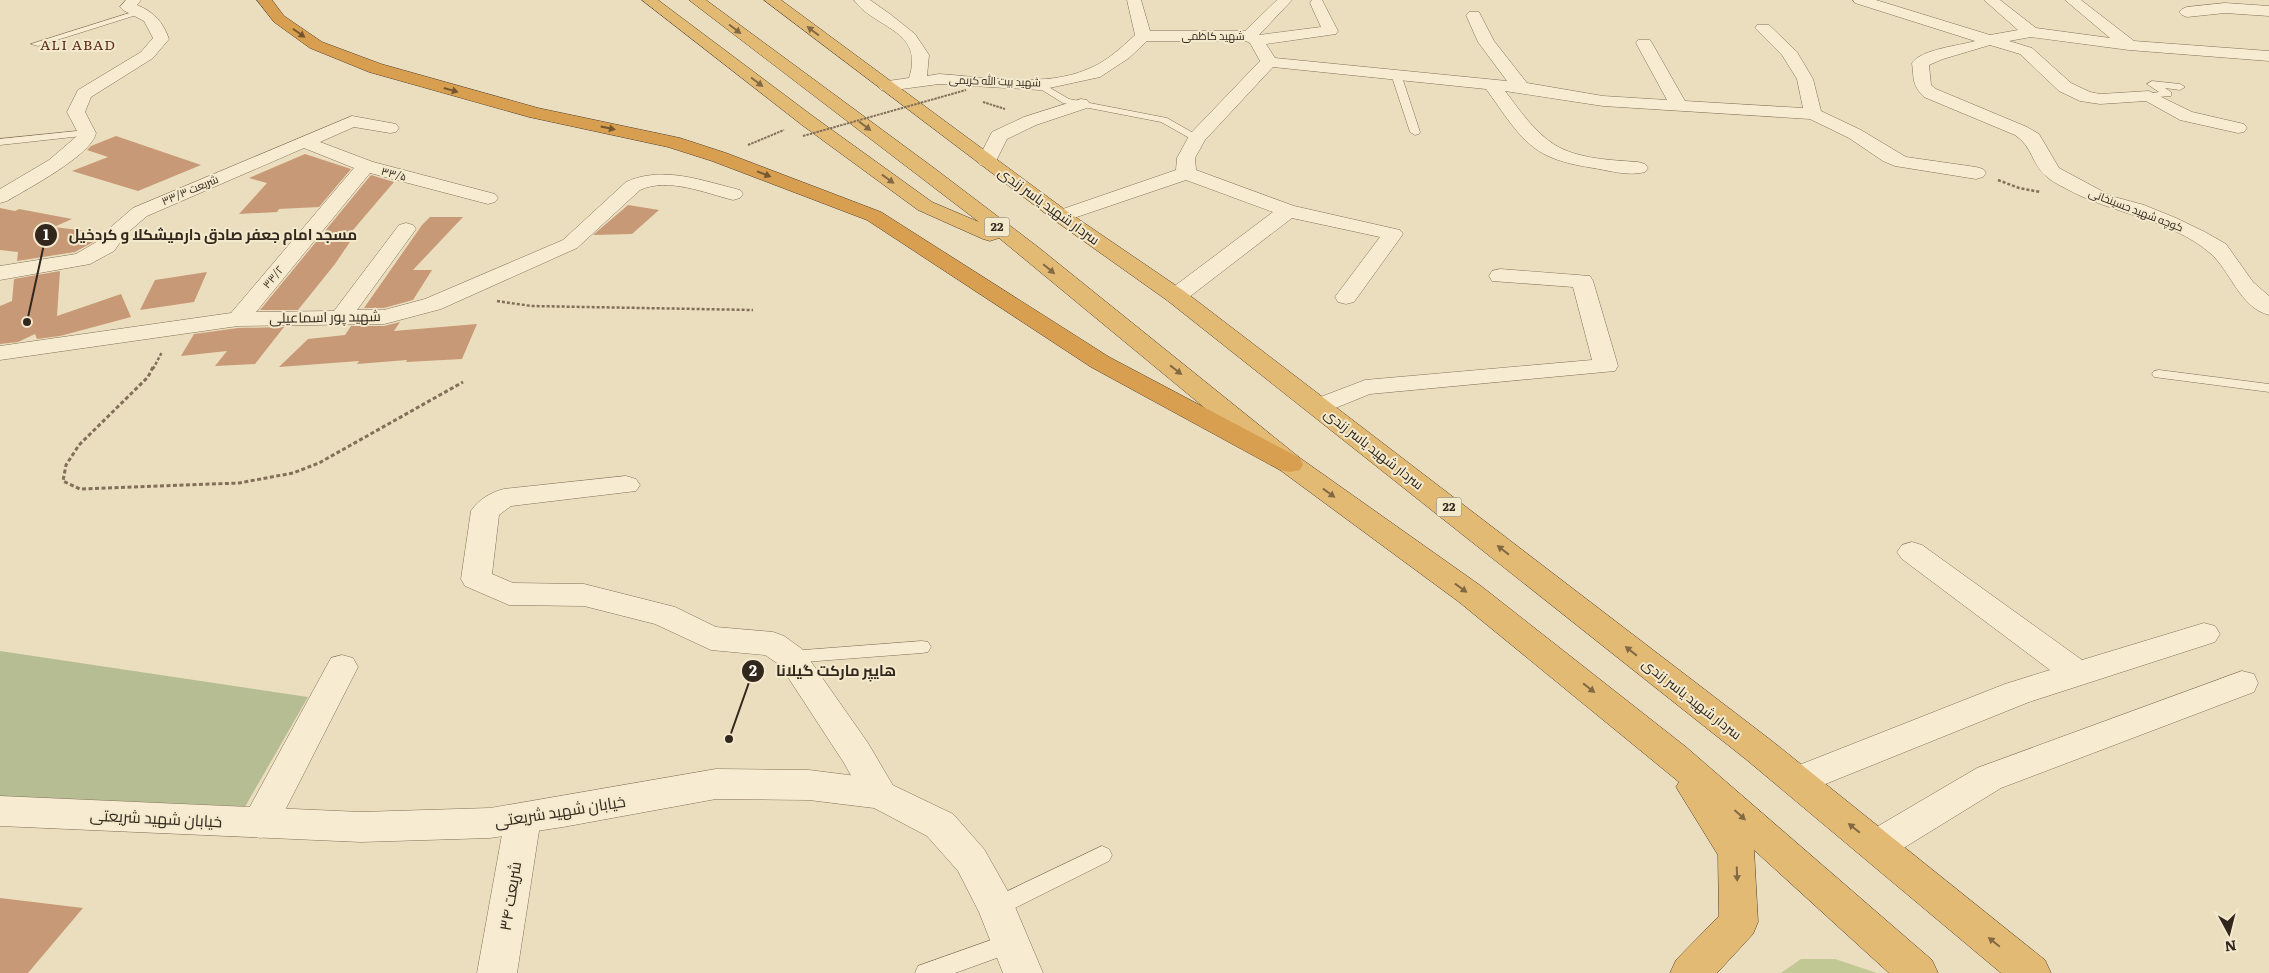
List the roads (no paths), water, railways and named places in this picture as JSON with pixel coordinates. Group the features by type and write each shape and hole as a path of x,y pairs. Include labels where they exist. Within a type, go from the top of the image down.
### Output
{"highway":[{"path":"264,0 278,18 316,45 375,68 535,114 673,142 719,157 874,216 1100,362 1290,464"},
{"path":"648,0 805,129 925,206 1030,252"},
{"name":"22","path":"696,0 919,166 1030,252 1290,464 1470,594 1674,757 1918,973"},
{"name":"سردار شهید یاسر زندی","path":"771,0 1061,216 1176,296 1319,406 1796,781 2031,973"},
{"path":"1674,757 1736,852 1739,922 1690,973"}],"street":[{"path":"862,0 909,38 920,52 921,67 916,82"},
{"path":"1134,0 1143,36"},
{"path":"1253,38 1285,0"},
{"path":"1860,0 2026,51 2065,88 2086,97 2100,99 2149,96 2186,116 2238,128"},
{"path":"1990,0 2031,32"},
{"path":"2072,0 2129,45"},
{"path":"1253,38 1330,31 1317,3"},
{"path":"0,197 56,164 86,138 87,133 76,112 84,94 147,55 161,38 156,24 138,6"},
{"path":"2187,12 2225,8 2269,11"},
{"path":"1474,15 1486,42 1521,87"},
{"path":"1763,28 1789,52 1805,79 1813,114"},
{"path":"1988,40 2031,32 2129,45 2269,56"},
{"name":"شهید بیت الله کریمی","path":"887,86 939,79 1040,84 1094,73 1123,55 1143,36"},
{"name":"شهید کاظمی","path":"1143,36 1253,38 1269,62"},
{"name":"کوچه شهید حسینخانی","path":"1988,40 1975,47 1932,55 1920,63 1923,86 1930,93 2021,131 2032,138 2052,172 2074,185 2104,200 2138,209 2198,236 2218,249 2234,267 2245,286 2269,308"},
{"path":"1644,43 1679,106"},
{"path":"1186,173 1186,158 1196,138 1269,62 1521,87 1603,101 1813,114 1855,134 1890,158 1902,162 1976,174"},
{"path":"1491,84 1542,146 1565,156 1590,162 1638,168"},
{"path":"987,161 999,136 1030,121 1081,104"},
{"name":"شریعت ۳۳/۳","path":"0,273 82,259 106,246 119,230 140,212 352,121 390,128"},
{"name":"۳۳/۵","path":"304,142 366,166 488,198"},
{"name":"۳۳/۲","path":"238,318 366,166"},
{"path":"1061,216 1186,173 1288,211 1392,234 1346,297"},
{"name":"شهید پور اسماعیلی","path":"0,353 238,318 384,317 433,304 570,244 632,186 641,180 661,179 733,194"},
{"path":"1176,296 1288,211"},
{"path":"340,318 406,229"},
{"path":"1319,406 1365,387 1606,366 1582,281 1500,276"},
{"path":"626,485 504,498 485,511 476,579 509,594 584,596 664,615 711,638 773,644 791,657 856,753 880,794"},
{"path":"1912,552 2078,674"},
{"path":"1796,781 2017,693 2204,634"},
{"path":"260,823 342,667"},
{"path":"1876,846 1988,778 2242,683"},
{"name":"خیابان شهید شریعتی","path":"0,811 360,827 490,823 716,784 809,785 880,794 940,826 971,860 996,907 1017,958"},
{"name":"شریعت ۳۴","path":"497,973 523,818"}],"lane":[{"path":"36,44 138,6"},
{"path":"1396,74 1415,132"},
{"path":"1040,84 1066,101 1164,120 1196,138"},
{"path":"2149,96 2168,94 2152,84 2180,87"},
{"path":"0,142 87,133"},
{"path":"2159,374 2269,388"},
{"path":"791,657 922,647"},
{"path":"996,907 1102,855"},
{"path":"926,973 1017,958"}],"place":[{"name":"مسجد امام جعفر صادق دارمیشکلا و کردخیل","path":"27,322"},
{"name":"هایپر مارکت گیلانا","path":"729,739"}],"district":[{"name":"ALI ABAD","path":"78,45"}]}
